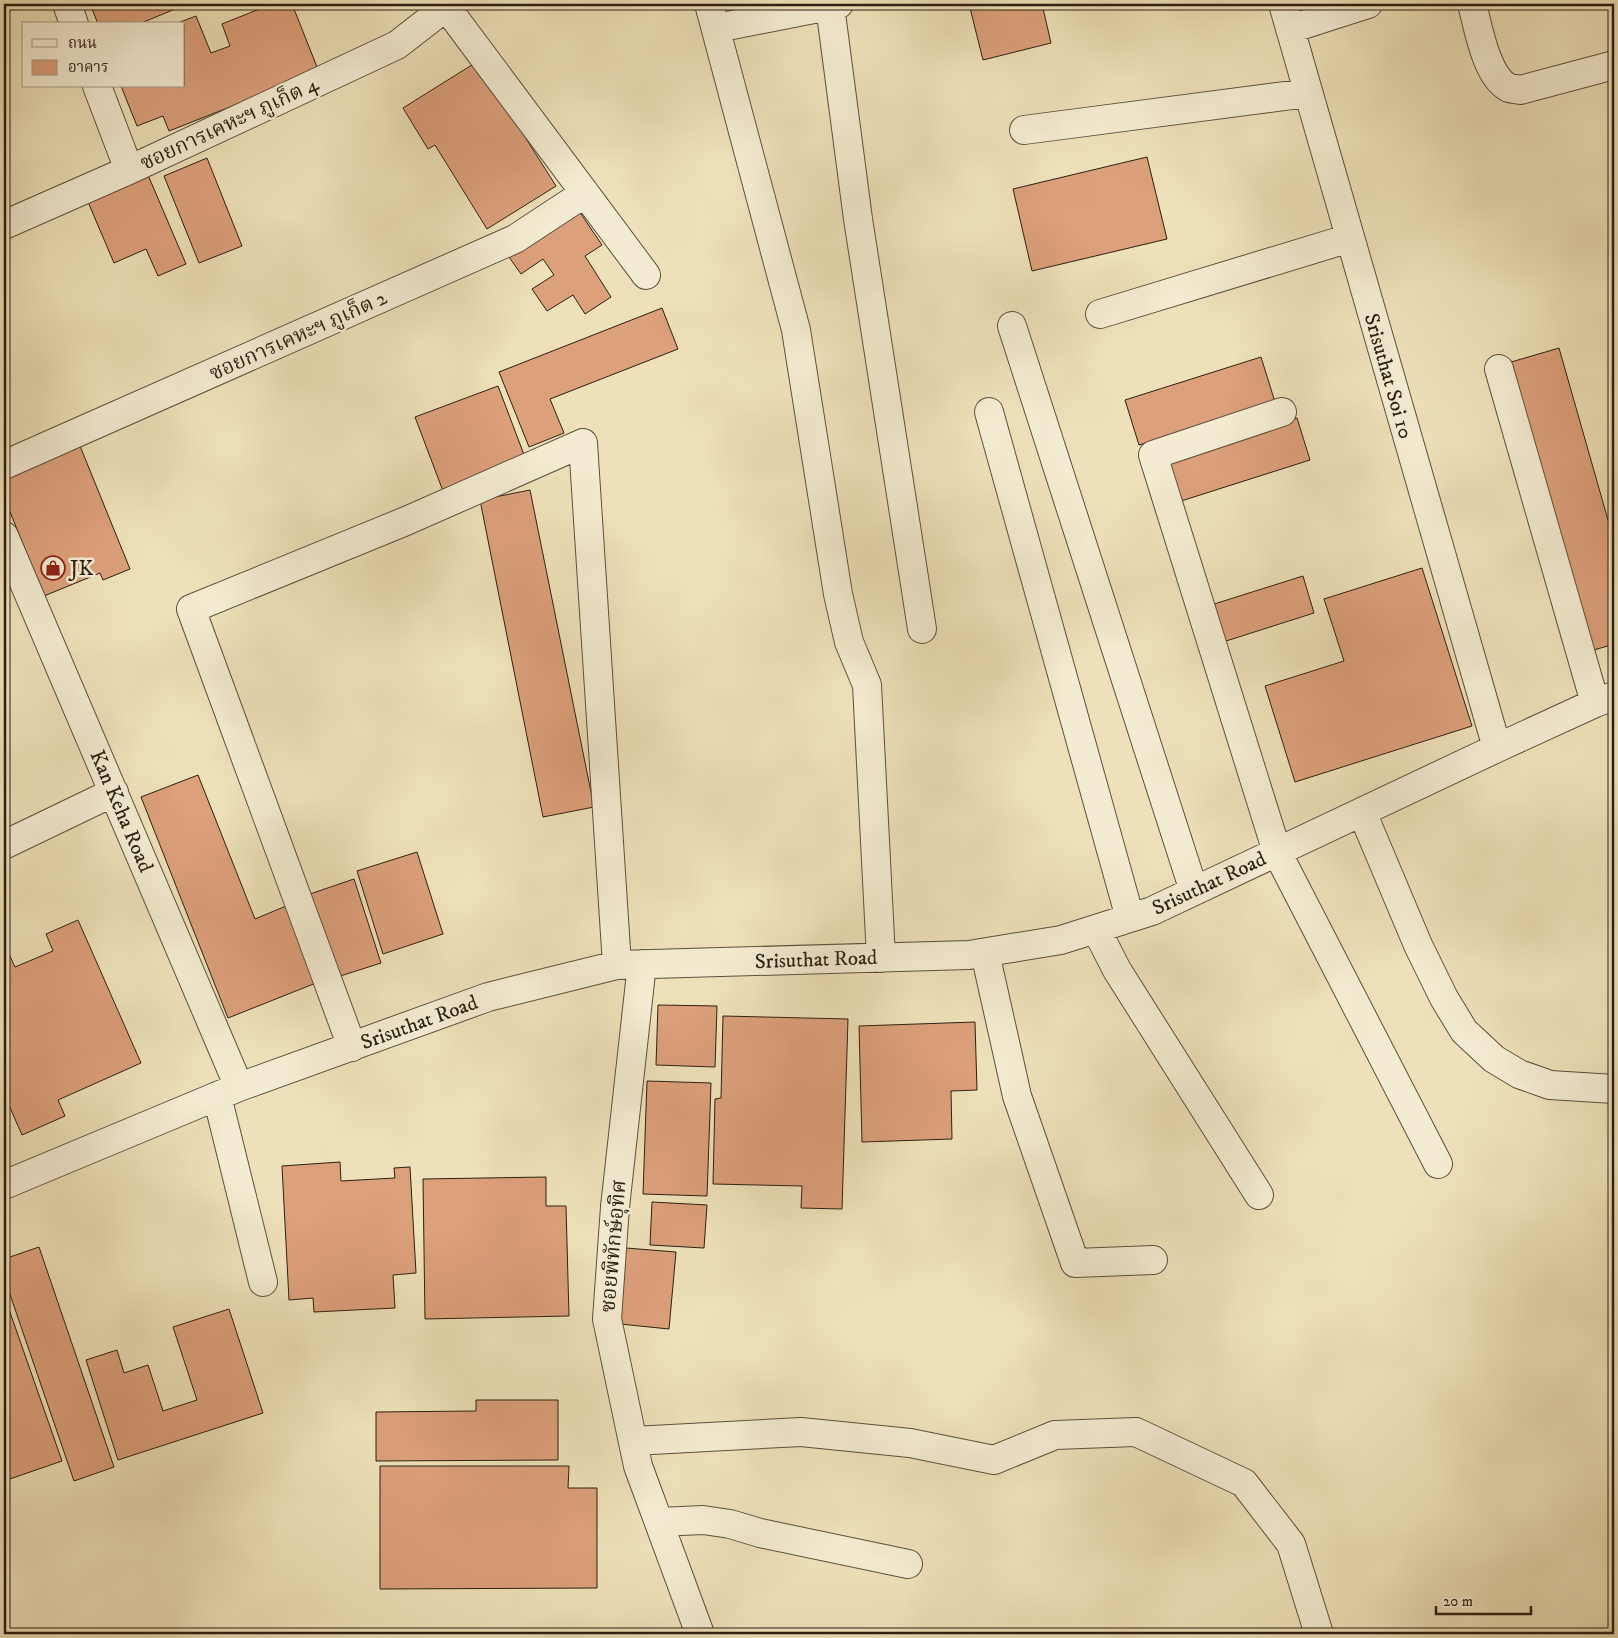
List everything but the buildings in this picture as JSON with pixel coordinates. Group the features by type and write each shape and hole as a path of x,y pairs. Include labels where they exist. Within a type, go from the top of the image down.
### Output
{"street":[{"path":"67,4 73,22"},
{"path":"1287,16 1368,4"},
{"path":"1472,4 1490,66 1500,80 1509,88 1520,90 1614,65"},
{"path":"445,5 646,275"},
{"name":"ซอยการเคหะฯ ภูเก็ต 4","path":"4,226 398,45 445,5"},
{"path":"881,958 867,685 849,642 838,594 796,330 713,16 835,5 858,219 922,629"},
{"name":"Srisuthat Soi 10","path":"1287,16 1496,748"},
{"path":"99,88 129,170"},
{"path":"1024,130 1308,93"},
{"name":"ซอยการเคหะฯ ภูเก็ต 2","path":"4,465 515,239 585,193"},
{"path":"1100,314 1350,238"},
{"path":"1012,326 1194,891"},
{"path":"1499,369 1605,700"},
{"path":"989,412 1130,918"},
{"path":"1282,412 1153,455 1277,852 1438,1164"},
{"name":"ซอยพิทักษ์อุทิศ","path":"352,1047 191,609 406,521 583,443 629,965 615,1207 606,1319 638,1466 700,1634"},
{"name":"Kan Keha Road","path":"4,536 114,792 228,1092 263,1282"},
{"name":"Srisuthat Road","path":"4,1185 228,1092 488,997 629,965 970,955 1061,940 1152,911 1496,748 1605,700"},
{"path":"4,845 114,792"},
{"path":"1362,812 1418,945 1444,998 1464,1031 1494,1059 1519,1074 1550,1085 1614,1089"},
{"path":"1096,929 1117,970 1259,1195"},
{"path":"985,953 1017,1096 1075,1264 1153,1260"},
{"path":"633,1441 801,1432 910,1444 994,1460 1055,1435 1136,1432 1244,1483 1291,1544 1319,1634"},
{"path":"659,1522 703,1520 730,1524 760,1533 908,1564"}],"place":[{"name":"JK","path":"53,568"}]}
